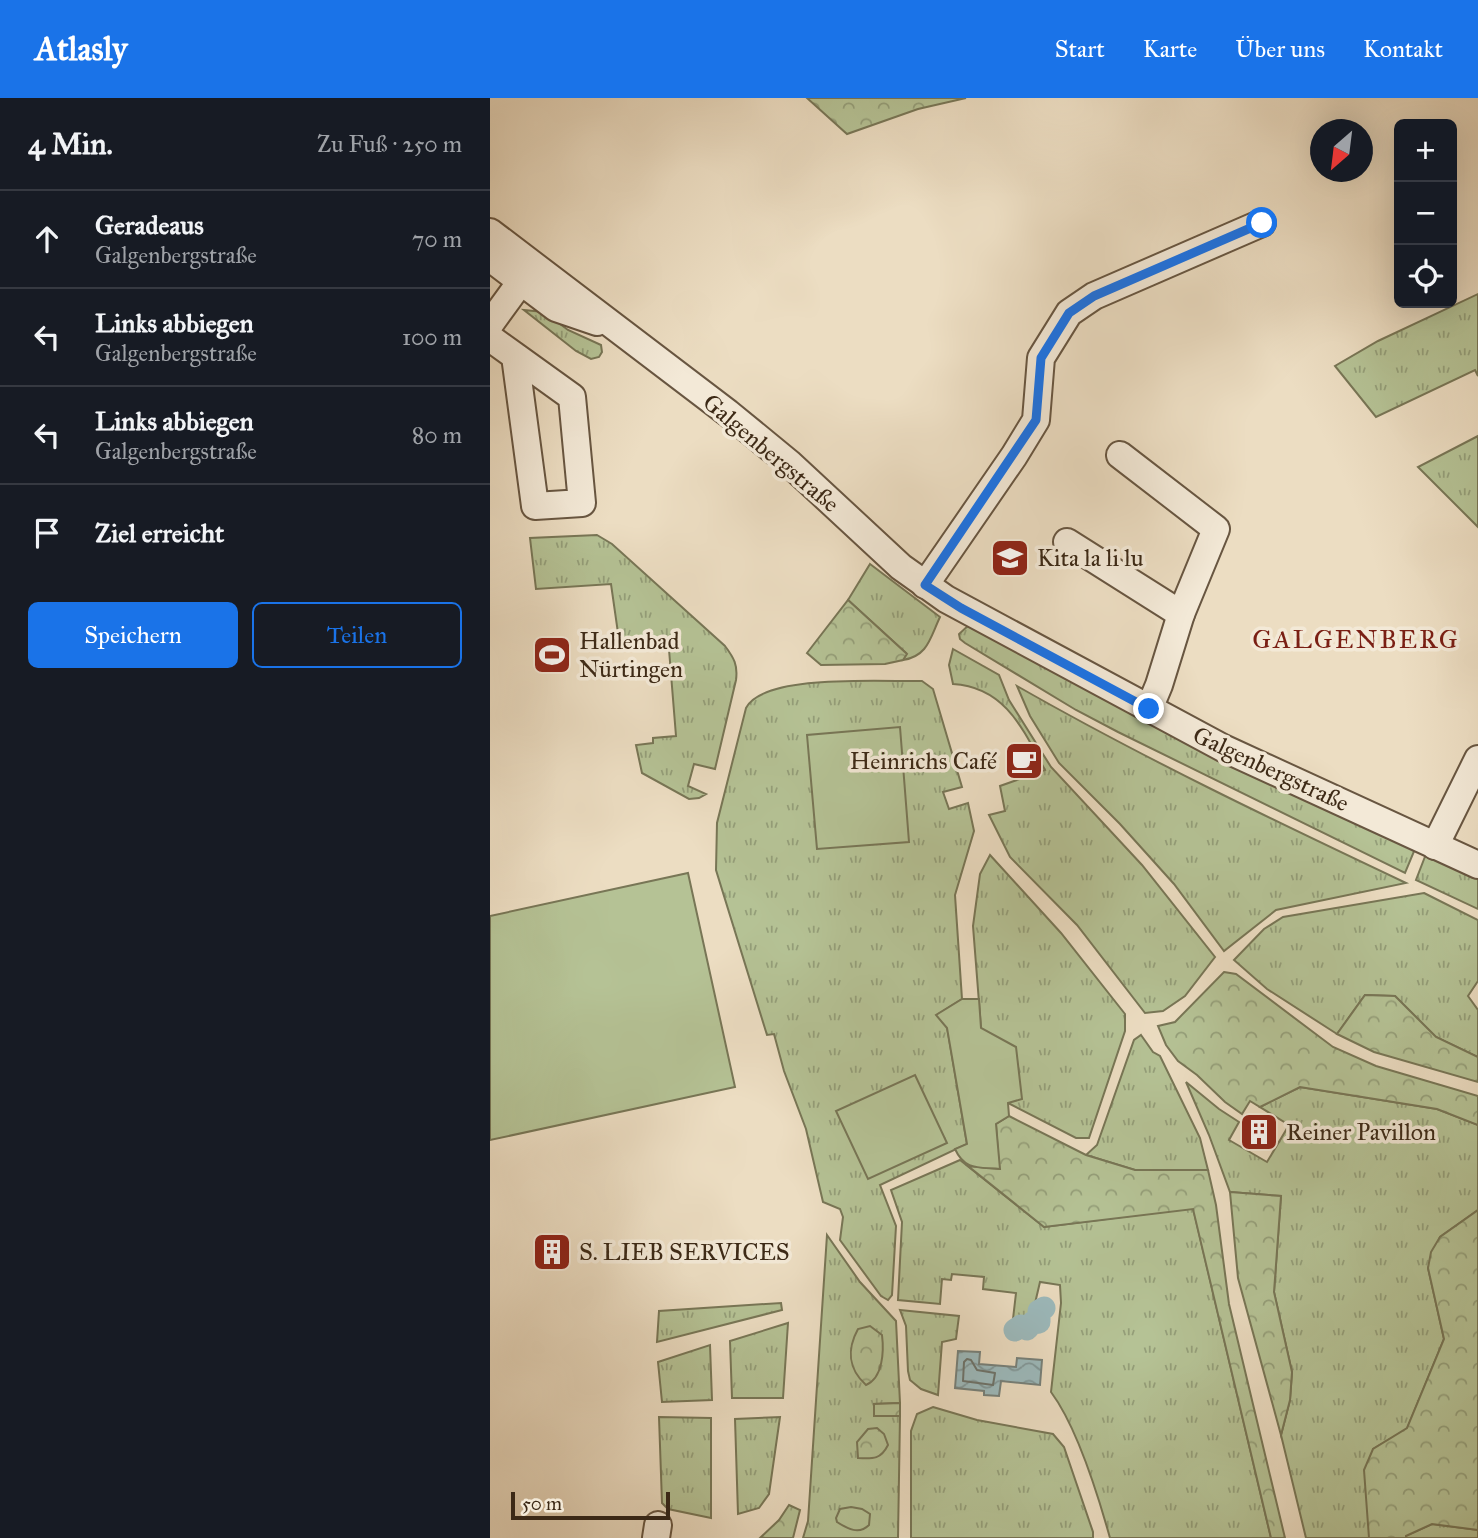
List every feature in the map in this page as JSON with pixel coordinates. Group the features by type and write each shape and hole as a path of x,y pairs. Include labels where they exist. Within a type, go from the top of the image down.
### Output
{"street":[{"path":"925,585 1036,420 1041,358 1069,313 1094,296 1262,223"},
{"name":"Galgenbergstraße","path":"490,232 556,308 580,318 613,326 789,463 901,567 925,585 961,608 1223,748 1478,865"},
{"name":"Galgenbergstraße","path":"490,258 527,273"},
{"path":"490,324 527,273"},
{"path":"490,338 516,356 572,397 582,503 535,506 516,356"},
{"path":"1120,455 1216,529 1181,614 1149,709"},
{"path":"1067,542 1181,614"},
{"path":"1435,846 1478,759"}],"green space":[{"path":"807,98 966,98 918,109 847,134"},
{"path":"1478,294 1478,376 1475,370 1376,417 1335,366 1378,341 1448,308 1457,308 1457,304"},
{"path":"524,310 544,312 568,330 601,345 602,352 599,357 591,359 576,351"},
{"path":"1478,436 1478,527 1418,467"},
{"path":"597,535 612,544 725,646 735,662 736,680 715,769 694,764 688,786 706,794 699,798 689,799 642,773 636,745 653,743 653,738 676,736 668,637 619,640 611,584 536,589 530,538"},
{"path":"870,564 940,617 927,645 918,655 903,660 906,653 848,600"},
{"path":"848,600 907,654 903,660 885,664 821,665 807,653"},
{"path":"970,624 1415,849 1405,873 1076,710 960,639 959,634"},
{"path":"953,649 999,675 1009,700 1051,767 1142,865 1215,957 1185,996 1163,1011 1145,1013 1077,925 1010,857 989,815 1005,811 1000,786 1045,770 1020,726 999,702 971,687 953,684 949,665"},
{"path":"922,681 933,689 962,787 943,792 949,809 968,803 974,831 955,895 962,999 937,1015 947,1027 967,1144 880,1185 896,1226 892,1295 888,1300 881,1296 840,1240 843,1217 840,1209 823,1202 806,1129 784,1071 774,1034 767,1035 716,870 717,823 746,708 757,697 776,689 800,684"},
{"path":"1017,686 1161,764 1406,883 1276,910 1224,951 1174,884 1120,824 1059,763 1030,716"},
{"path":"900,727 909,842 817,849 807,735"},
{"path":"1426,854 1478,876 1478,909 1416,880"},
{"path":"990,855 1061,933 1125,1014 1125,1031 1089,1138 1076,1138 1008,1103 981,1028 973,926 980,874"},
{"path":"688,873 735,1087 490,1140 490,916"},
{"path":"1424,893 1478,920 1478,981 1468,996 1478,1010 1478,1057 1436,1037 1395,996 1365,995 1337,1034 1267,989 1234,960 1264,929 1283,917"},
{"path":"1224,972 1236,974 1333,1047 1376,1066 1478,1096 1478,1125 1437,1109 1300,1087 1260,1107 1250,1101 1242,1114 1178,1061 1166,1045 1158,1026 1175,1022"},
{"path":"1365,995 1395,996 1436,1037 1478,1057 1478,1082 1374,1052 1337,1034"},
{"path":"962,999 979,999 981,1028 1016,1047 1022,1099 1008,1103 1009,1116 996,1124 1000,1169 979,1168 968,1164 955,1149 967,1144 947,1028 936,1015"},
{"path":"1141,1035 1153,1052 1160,1056 1200,1138 1208,1170 1135,1170 1086,1155 1097,1145 1134,1040"},
{"path":"915,1075 947,1143 868,1179 836,1111"},
{"path":"1186,1082 1239,1122 1229,1140 1267,1162 1289,1125 1260,1107 1300,1087 1437,1109 1478,1125 1478,1210 1440,1237 1428,1268 1444,1339 1407,1429 1373,1449 1369,1538 1306,1538 1281,1435 1290,1400 1292,1372 1274,1292 1281,1196 1230,1192"},
{"path":"1009,1116 1086,1155 1135,1170 1208,1170 1216,1205 1229,1304 1285,1538 1271,1538 1193,1209 1044,1227 968,1166 999,1169 996,1124"},
{"path":"960,1160 1044,1227 1193,1208 1271,1538 1110,1538 1078,1442 1051,1392 1061,1303 1060,1285 1040,1282 1032,1316 1013,1319 1016,1293 983,1289 984,1277 952,1274 951,1280 942,1279 940,1304 898,1300 902,1222 891,1190"},
{"path":"1230,1192 1281,1196 1274,1292 1292,1372 1290,1400 1281,1435 1238,1278"},
{"path":"1478,1210 1478,1530 1432,1524 1406,1538 1369,1538 1364,1470 1373,1449 1407,1428 1444,1339 1428,1268 1431,1252 1440,1237"},
{"path":"827,1235 860,1282 896,1321 900,1403 874,1404 875,1416 900,1416 898,1538 803,1538 808,1521"},
{"path":"781,1303 782,1310 657,1342 659,1311"},
{"path":"900,1310 959,1316 956,1339 942,1342 938,1395 921,1389 910,1380 906,1326"},
{"path":"788,1323 783,1398 732,1398 730,1341"},
{"path":"870,1326 882,1335 883,1349 879,1370 866,1385 853,1366 851,1351 858,1329"},
{"path":"710,1345 712,1400 662,1402 658,1362"},
{"path":"900,1403 900,1416 874,1416 874,1404"},
{"path":"933,1407 977,1420 1053,1434 1064,1447 1093,1538 911,1538 911,1431 917,1414"},
{"path":"659,1417 711,1418 711,1518 668,1509 662,1503"},
{"path":"780,1417 769,1494 759,1508 738,1514 735,1419"},
{"path":"877,1428 884,1434 888,1445 885,1450 876,1457 858,1458 857,1442 868,1429"},
{"path":"789,1505 800,1510 793,1538 760,1538 779,1520"},
{"path":"851,1507 870,1514 869,1525 857,1530 837,1522 840,1509"},
{"path":"1432,1524 1478,1530 1478,1538 1405,1536"}],"water":[{"path":"958,1351 980,1352 979,1364 1016,1367 1017,1358 1042,1360 1040,1385 1001,1381 999,1396 984,1395 984,1391 955,1388"}],"waterway":[{"path":"1015,1330 1021,1326 1027,1329 1032,1323 1039,1322 1039,1311 1044,1308"}],"place":[{"name":"Kita la li lu","path":"1010,558"},
{"name":"Hallenbad Nürtingen","path":"552,655"},
{"name":"Heinrichs Café","path":"1024,761"},
{"name":"Reiner Pavillon","path":"1259,1132"},
{"name":"S. LIEB SERVICES","path":"552,1252"}],"district":[{"name":"GALGENBERG","path":"1356,639"}],"route":[{"path":"1149,709 961,608 925,585 1036,420 1041,358 1069,313 1094,296 1262,223"}]}
